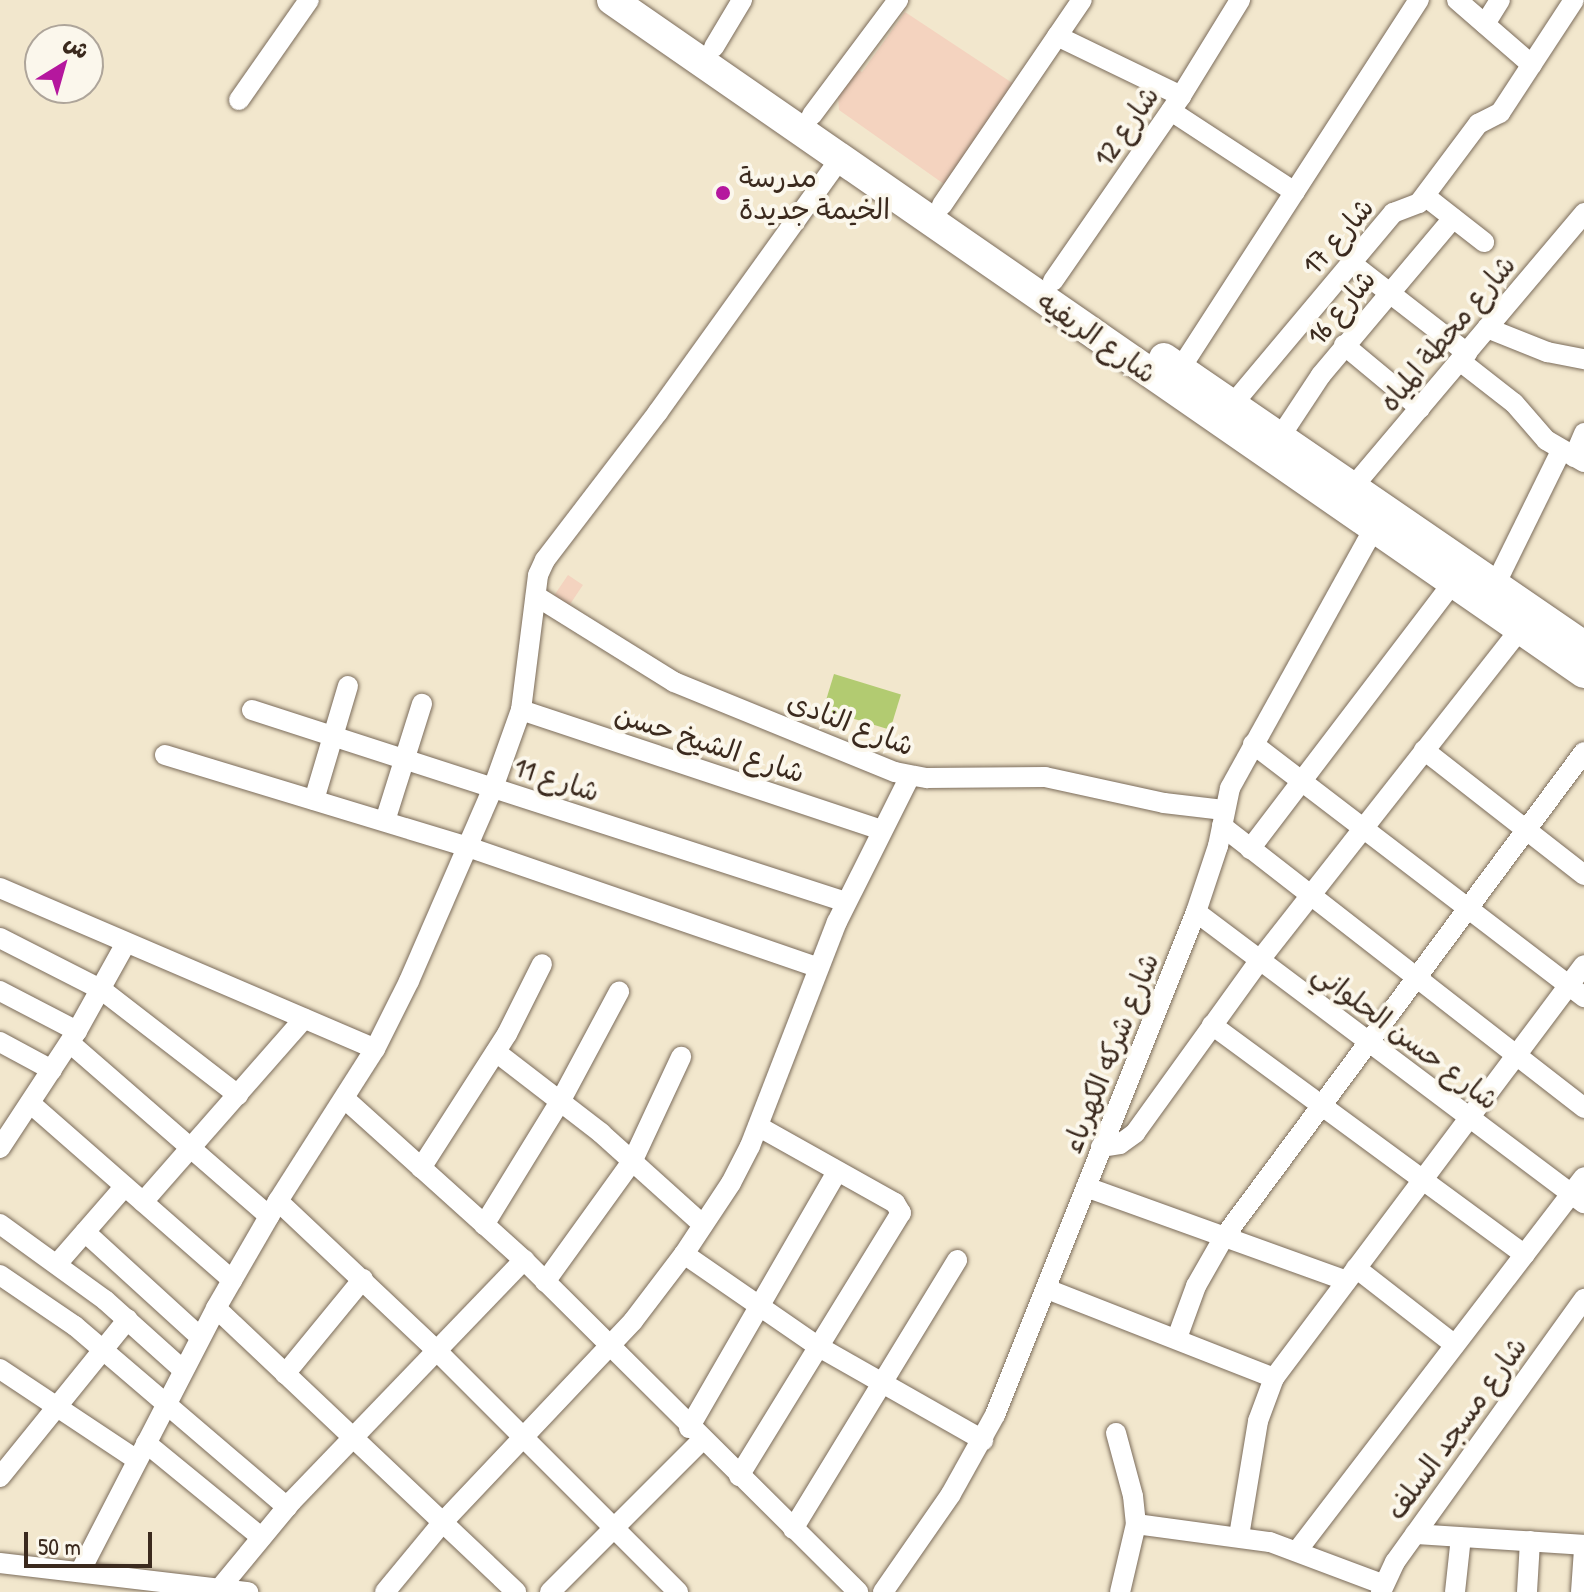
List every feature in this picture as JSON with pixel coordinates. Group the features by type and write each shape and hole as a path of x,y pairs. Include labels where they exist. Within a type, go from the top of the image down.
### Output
{"street":[{"path":"239,100 309,0"},
{"name":"شارع الريفيه","path":"612,0 649,10 714,47 1352,488 1373,519 1495,585 1583,650"},
{"path":"714,47 742,0"},
{"path":"812,115 898,0"},
{"path":"942,205 1082,0"},
{"name":"شارع 12","path":"1053,281 1176,103 1240,0"},
{"path":"1180,369 1419,0"},
{"path":"1457,0 1532,65"},
{"path":"1485,24 1500,0"},
{"name":"شارع 17","path":"1232,405 1393,213 1413,206 1425,196 1478,124 1500,113 1574,0"},
{"name":"شارع الريفيه","path":"649,10 840,159 1373,519 1453,583 1520,629 1583,650"},
{"path":"1057,36 1176,103 1295,192"},
{"path":"80,1572 216,1308 273,1209 375,1049 468,847 521,710 536,596 545,560 658,412 840,159"},
{"path":"1425,196 1484,242"},
{"name":"شارع محطة المياه","path":"1352,488 1583,215"},
{"name":"شارع 16","path":"1280,437 1344,345 1453,218"},
{"path":"1351,263 1463,357 1514,403 1534,428 1573,457"},
{"path":"1487,328 1547,352 1584,359"},
{"path":"1344,345 1420,408"},
{"path":"1495,585 1573,457 1584,433"},
{"name":"شارع شركه الكهرباء","path":"883,1592 951,1494 983,1440 1047,1289 1196,912 1230,788 1373,519"},
{"path":"1250,849 1453,583"},
{"name":"شارع النادى","path":"536,596 674,682 880,767 910,776 1045,777 1223,818"},
{"path":"1101,1147 1120,1144 1135,1133 1259,961 1520,629"},
{"path":"314,800 348,686"},
{"path":"385,821 422,704"},
{"name":"شارع 11","path":"252,710 846,902"},
{"name":"شارع الشيخ حسن","path":"521,710 882,830"},
{"path":"1253,744 1576,991"},
{"path":"1424,750 1584,875"},
{"path":"1177,1338 1196,1286 1224,1237 1584,752"},
{"path":"165,755 468,847 817,967"},
{"path":"385,1592 442,1523 611,1347 684,1254 731,1183 758,1126 817,967 910,776"},
{"path":"1223,818 1250,849 1584,1108"},
{"path":"0,888 375,1049"},
{"name":"شارع حسن الحلواني","path":"1196,912 1469,1118 1580,1191"},
{"path":"0,938 102,990 238,1095"},
{"path":"0,1148 7,1123 30,1103 74,1037 126,943"},
{"path":"421,1168 496,1052 542,964"},
{"path":"1239,1536 1258,1421 1274,1378 1516,1055 1576,991 1584,965"},
{"path":"0,991 74,1037 192,1149 363,1279 678,1592"},
{"path":"484,1225 561,1100 619,992"},
{"path":"143,1202 304,1019"},
{"path":"1212,1025 1525,1255"},
{"path":"0,1042 52,1070"},
{"path":"496,1052 561,1100 633,1160 703,1225"},
{"path":"545,1282 633,1160 681,1057"},
{"path":"345,1099 524,1260 858,1592"},
{"path":"30,1103 232,1280"},
{"path":"739,1476 901,1213 895,1203 758,1126"},
{"path":"550,1592 615,1527 696,1434 758,1307 837,1172"},
{"path":"57,1264 125,1186"},
{"path":"1086,1187 1224,1237 1351,1274 1455,1345"},
{"path":"1297,1551 1525,1255 1580,1191"},
{"path":"0,1224 128,1319 183,1370"},
{"path":"85,1232 200,1337"},
{"path":"684,1254 819,1347 879,1384 983,1440"},
{"path":"220,1588 287,1507 524,1260"},
{"path":"793,1529 957,1260"},
{"path":"0,1275 57,1312 287,1507"},
{"path":"285,1374 363,1279"},
{"path":"1047,1289 1274,1378"},
{"name":"شارع مسجد السلف","path":"1382,1588 1415,1534 1584,1299"},
{"path":"216,1308 516,1592"},
{"path":"1,1474 55,1404 128,1319"},
{"path":"0,1369 55,1404 141,1451 261,1537"},
{"path":"1116,1433 1133,1496 1136,1524 1120,1592"},
{"path":"1136,1524 1239,1536 1297,1551 1382,1588"},
{"path":"1415,1534 1584,1547 1581,1592"},
{"path":"1455,1592 1461,1537"},
{"path":"1527,1592 1530,1541"},
{"path":"0,1563 248,1592"}],"shaded area":[{"path":"905,12 1020,88 951,189 839,110 838,95 856,69 862,72"},
{"path":"568,575 583,585 566,610 551,600"}],"green space":[{"path":"834,674 901,694 890,730 823,709"}],"place":[{"name":"مدرسة الخيمة جديدة","path":"723,193"}]}
